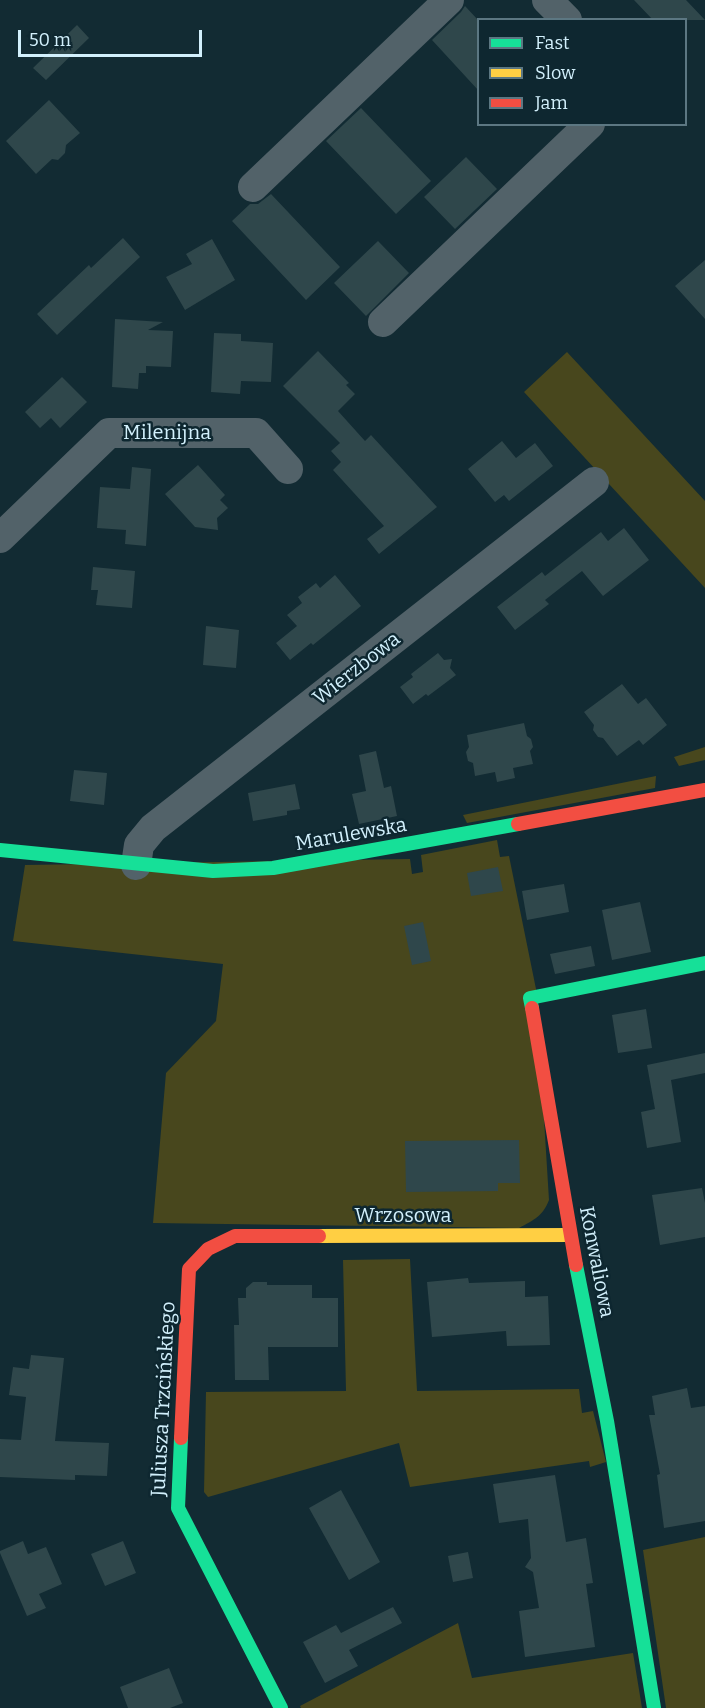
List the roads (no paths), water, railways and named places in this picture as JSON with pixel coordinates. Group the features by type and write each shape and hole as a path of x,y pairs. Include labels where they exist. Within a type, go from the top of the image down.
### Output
{"street":[{"path":"253,187 449,0"},
{"path":"547,0 565,18"},
{"path":"382,322 588,126"},
{"name":"Milenijna","path":"0,538 109,433 256,433 288,469"},
{"name":"Wierzbowa","path":"136,865 139,845 153,828 594,483"},
{"name":"Marulewska","path":"0,850 213,871 273,868 704,790"},
{"name":"Konwaliowa","path":"654,1708 607,1421 570,1235 530,998 705,963"},
{"name":"Wrzosowa","path":"235,1236 570,1235"},
{"name":"Juliusza Trzcińskiego","path":"235,1236 208,1249 189,1269 178,1508 281,1708"}]}
